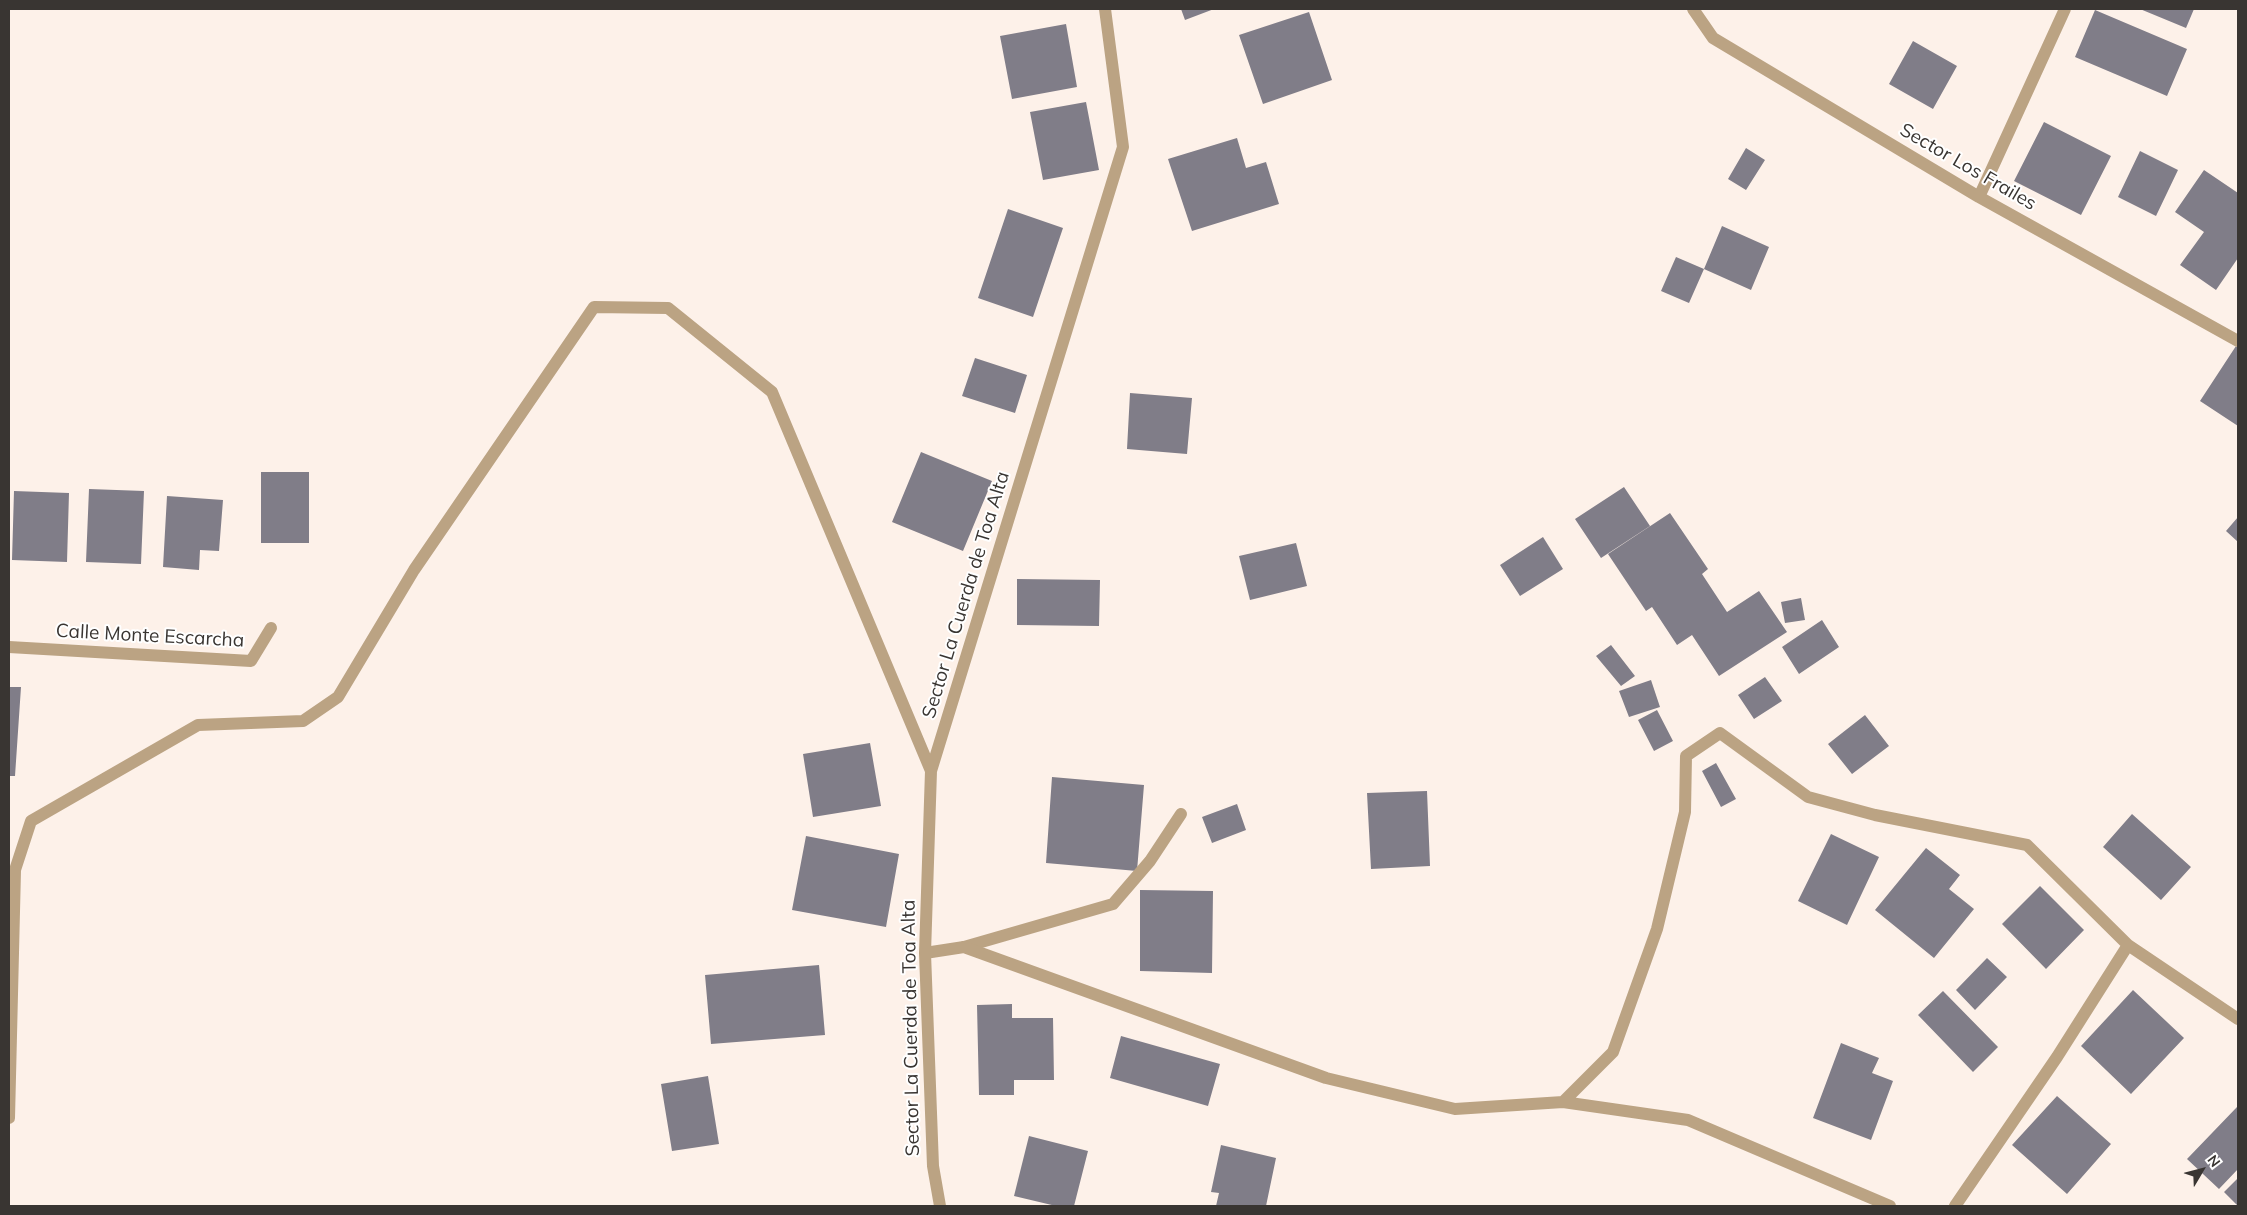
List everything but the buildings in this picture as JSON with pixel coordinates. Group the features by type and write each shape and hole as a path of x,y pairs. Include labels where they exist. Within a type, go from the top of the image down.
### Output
{"street":[{"name":"Sector La Cuerda de Toa Alta","path":"940,1206 933,1166 925,953 932,771 1123,147 1105,9"},
{"name":"Sector Los Frailes","path":"1693,9 1712,38 1980,197 2238,341"},
{"path":"1980,197 2066,9"},
{"path":"9,1118 15,870 31,821 198,725 302,721 338,697 414,570 594,307 668,308 772,392 932,771"},
{"name":"Calle Monte Escarcha","path":"9,647 250,661 271,628"},
{"path":"1563,1102 1613,1052 1657,929 1685,812 1686,756 1720,733 1808,797 1875,815 2027,845 2128,945 2238,1019"},
{"path":"925,953 964,947 1113,904 1150,861 1181,814"},
{"path":"1955,1206 2057,1057 2128,945"},
{"path":"964,947 1326,1078 1456,1109 1563,1102 1688,1120 1890,1206"}]}
